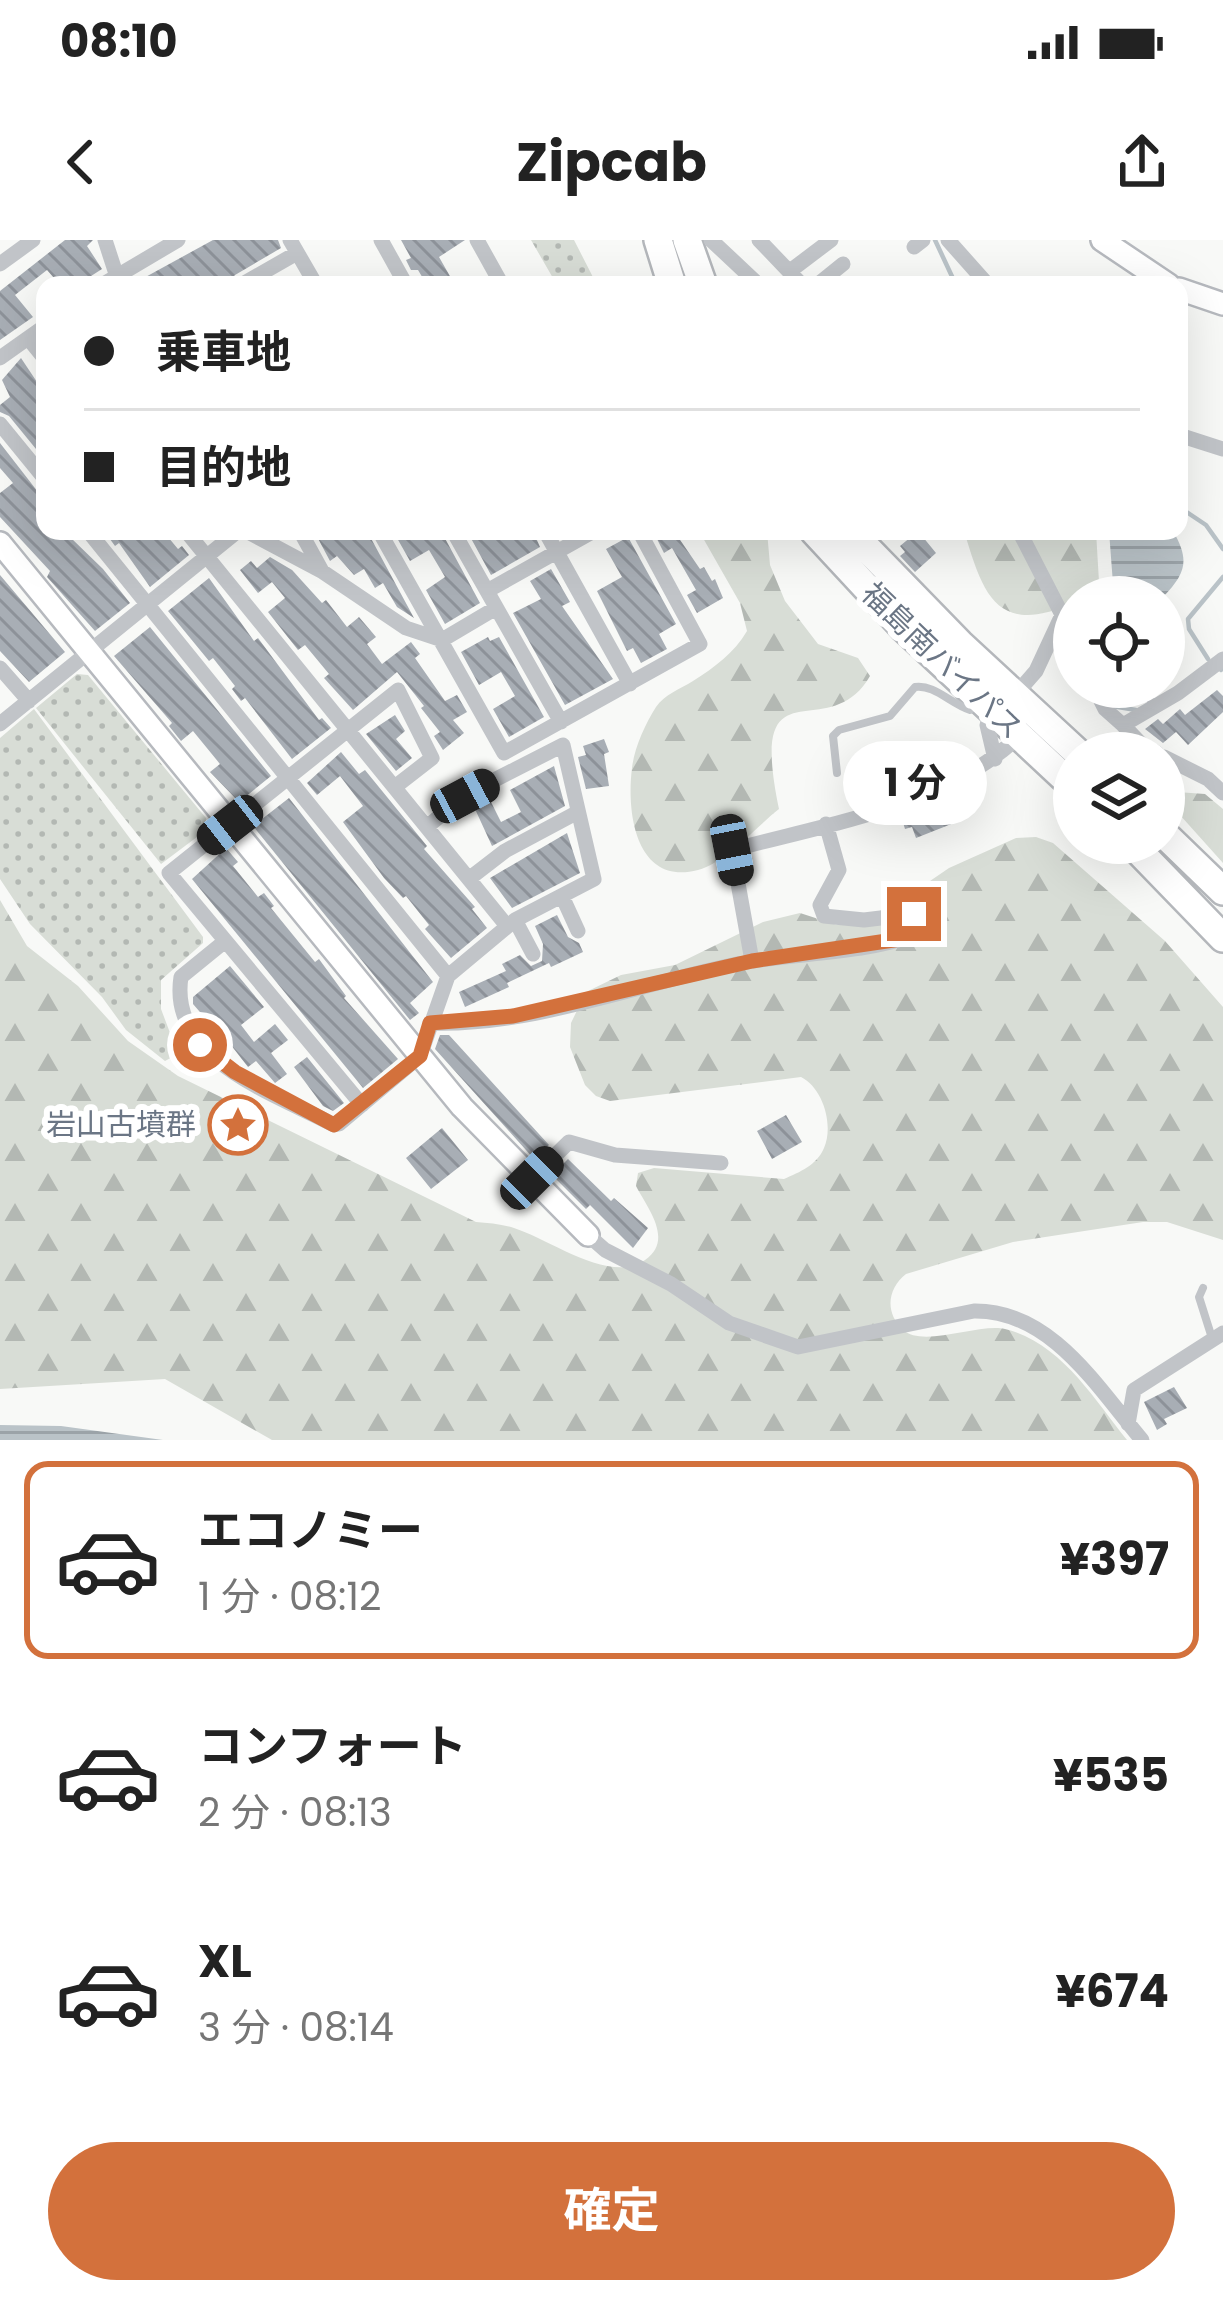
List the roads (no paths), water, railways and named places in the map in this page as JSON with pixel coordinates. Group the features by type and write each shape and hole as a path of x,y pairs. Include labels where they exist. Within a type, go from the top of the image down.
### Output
{"highway":[{"path":"658,240 669,276"},
{"path":"687,240 700,276"},
{"name":"福島南バイパス","path":"822,540 904,628 998,703 1053,737"},
{"name":"福島南バイパス","path":"858,540 915,600 1019,736 1053,768"},
{"path":"1185,854 1223,891"},
{"path":"1151,864 1223,938"}],"street":[{"path":"0,264 33,240"},
{"path":"105,240 111,276"},
{"path":"121,276 178,240"},
{"path":"381,240 401,276"},
{"path":"477,240 497,276"},
{"path":"711,240 749,276"},
{"path":"759,240 794,276"},
{"path":"790,272 831,240"},
{"path":"948,240 980,276"},
{"path":"1102,240 1156,276"},
{"path":"253,276 294,246 311,276"},
{"path":"828,276 843,264"},
{"path":"1188,292 1223,304"},
{"path":"0,358 36,332"},
{"path":"28,338 36,348"},
{"path":"0,424 36,467"},
{"path":"1188,438 1223,448"},
{"path":"95,540 448,976"},
{"path":"193,540 533,954"},
{"path":"0,724 229,540"},
{"path":"260,540 323,572 406,628 442,640 496,608"},
{"path":"305,540 323,572"},
{"path":"385,540 504,753 700,644 644,540"},
{"path":"458,540 561,722"},
{"path":"550,540 630,684"},
{"path":"487,591 577,540"},
{"path":"1024,540 1053,594"},
{"path":"0,543 462,1107 604,1250 671,1284 729,1323 798,1347 974,1311 1000,1311 1041,1330 1061,1347 1142,1440"},
{"path":"995,759 987,725 998,703 1036,671 1053,636"},
{"path":"1123,725 1154,709 1223,659"},
{"path":"0,668 28,701"},
{"path":"362,1105 169,873 398,690 432,758 396,786"},
{"path":"1104,708 1130,732"},
{"path":"752,961 732,850 946,787 995,759 1019,736"},
{"path":"224,943 181,977 184,1010 200,1045 235,1072 334,1125 420,1056 448,976 511,923 594,879 563,745 465,796 428,826"},
{"path":"1185,767 1223,793"},
{"path":"470,878 505,851 578,812"},
{"path":"430,1023 513,1016 752,961 890,941 919,932 914,914 864,920 824,916 820,905 838,870 826,824"},
{"path":"562,896 578,931"},
{"path":"532,1178 569,1142 615,1155 721,1163"},
{"path":"1128,1424 1134,1390 1218,1335"}],"lane":[{"path":"837,773 832,736 890,716 914,687 932,688 953,705 970,710 998,703"},
{"path":"1203,1288 1199,1297 1218,1335"}],"waterway":[{"path":"935,240 952,276"},
{"path":"1188,513 1206,525 1223,549"},
{"path":"1208,659 1188,619 1223,577"},
{"path":"1124,708 1136,710"}],"place":[{"name":"岩山古墳群","path":"238,1125"}]}
